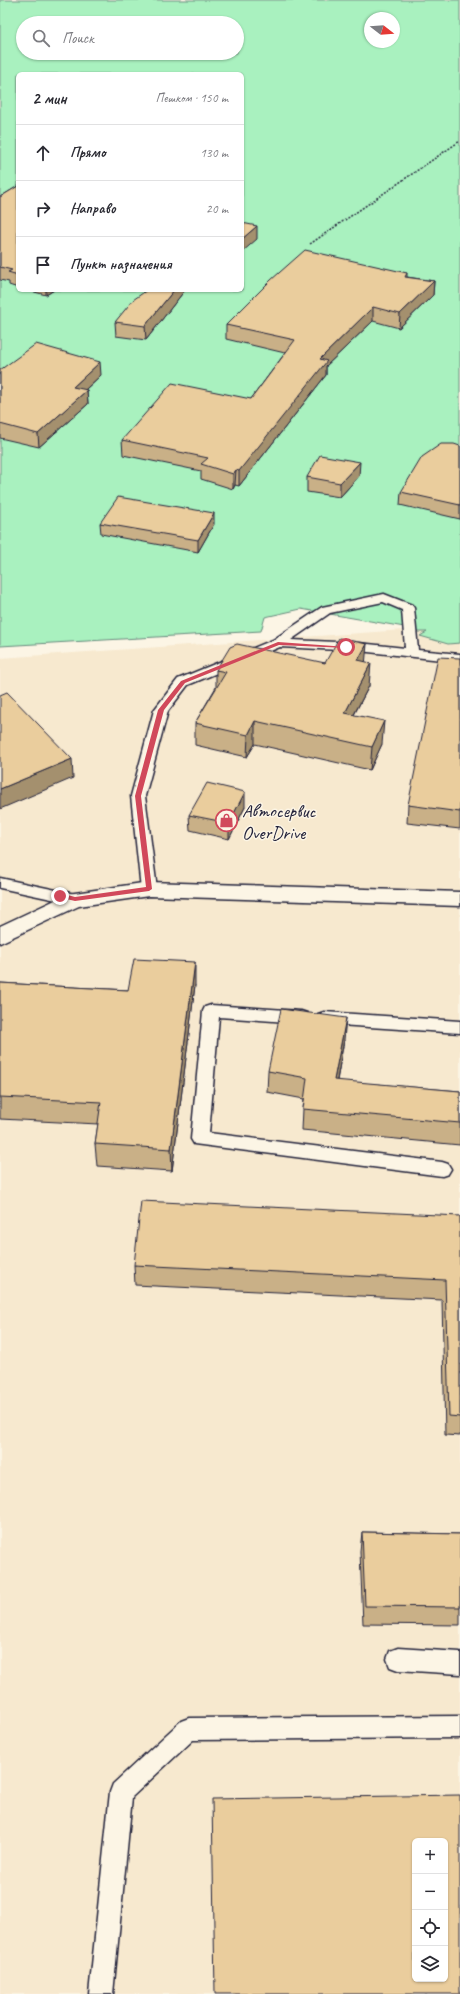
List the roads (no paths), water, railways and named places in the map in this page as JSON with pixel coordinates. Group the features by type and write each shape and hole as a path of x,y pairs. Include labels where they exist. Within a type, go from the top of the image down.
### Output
{"street":[{"path":"0,935 75,899 149,889 460,899"}],"lane":[{"path":"149,889 138,796 161,710 183,682 278,643 326,610 384,598 408,608 412,653"},
{"path":"278,643 359,647 460,658"},
{"path":"0,883 75,899"},
{"path":"442,1168 200,1140 212,1011 460,1026"},
{"path":"398,1659 460,1663"},
{"path":"101,1994 121,1792 189,1729 460,1727"}],"place":[{"name":"Автосервис OverDrive","path":"226,821"}]}
